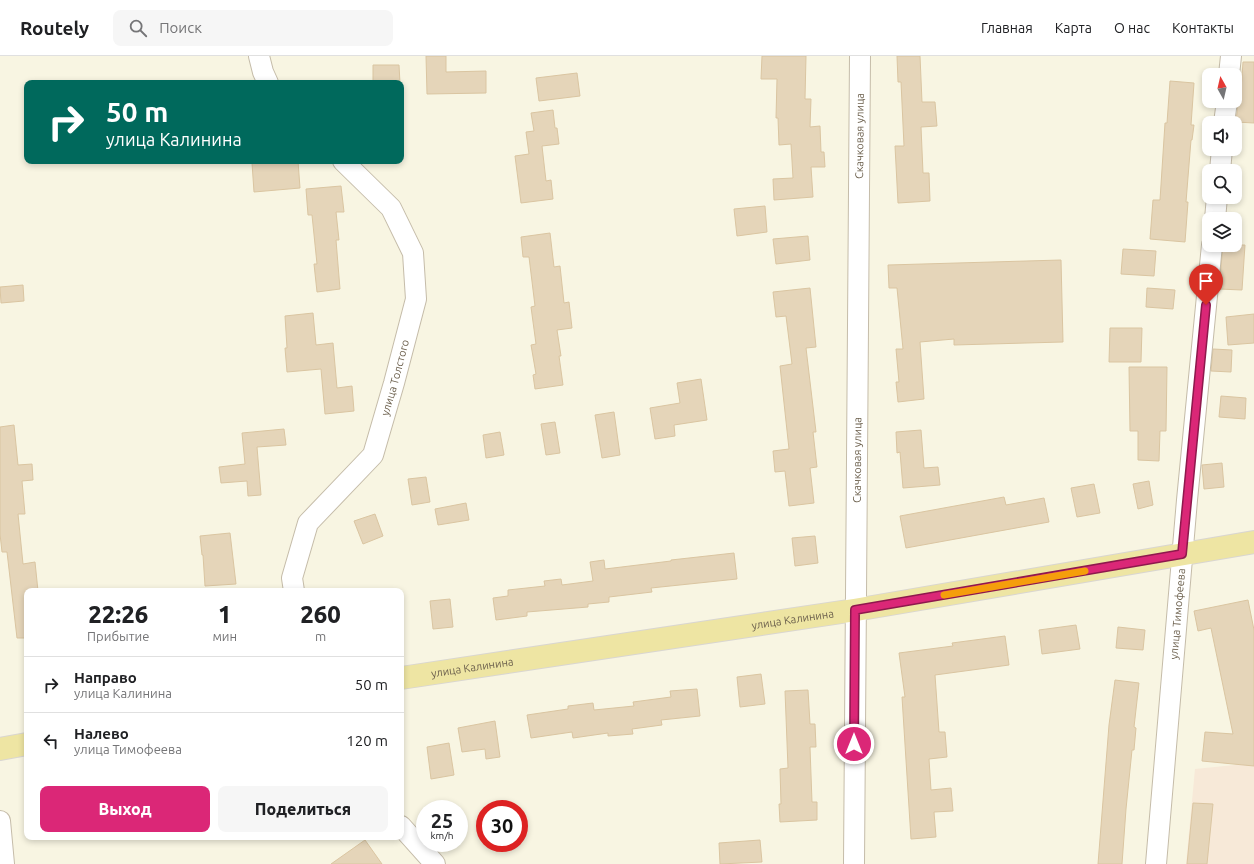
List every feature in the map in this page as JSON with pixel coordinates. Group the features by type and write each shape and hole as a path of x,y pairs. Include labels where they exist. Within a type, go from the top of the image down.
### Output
{"main road":[{"name":"улица Калинина","path":"404,678 855,610 1254,542"},
{"path":"0,749 24,745"}],"street":[{"path":"259,56 267,80"},
{"name":"Скачковая улица","path":"854,864 860,56"},
{"path":"1230,68 1231,56"},
{"name":"улица Толстого","path":"294,588 292,578 308,523 373,455 416,299 413,253 390,208 346,164"},
{"name":"улица Тимофеева","path":"1156,864 1182,554 1211,252"},
{"path":"0,821 4,864"},
{"path":"404,829 436,864"}],"shaded area":[{"path":"1254,763 1254,864 1186,864 1195,769"}],"building":[{"path":"426,56 446,56 446,72 486,71 486,93 427,94"},
{"path":"762,56 806,56 805,99 811,99 810,127 820,126 821,152 824,152 825,167 811,167 813,197 774,200 773,179 793,178 791,144 779,145 778,118 776,118 777,79 761,79"},
{"path":"897,56 920,56 922,102 935,102 937,126 921,127 923,173 929,173 930,201 898,203 895,146 904,146 901,82 898,82"},
{"path":"1243,62 1254,62 1254,123 1242,122 1242,116 1237,116 1237,108 1242,108"},
{"path":"373,65 399,65 400,80 373,80"},
{"path":"577,73 580,96 539,101 536,78"},
{"path":"1170,81 1194,83 1191,125 1194,125 1191,140 1186,202 1188,202 1185,242 1150,239 1153,200 1160,200 1165,123 1167,123"},
{"path":"553,110 559,144 542,146 546,181 551,180 553,199 521,203 515,156 529,154 526,132 534,131 531,113"},
{"path":"252,164 298,164 300,188 254,192"},
{"path":"341,186 344,212 336,212 339,240 336,240 340,289 317,292 314,264 317,264 312,215 308,215 306,189"},
{"path":"765,206 767,232 737,236 734,209"},
{"path":"550,233 554,267 560,266 564,303 569,302 572,328 557,330 563,385 535,389 533,375 536,374 531,345 536,344 531,307 535,306 529,257 523,257 521,237"},
{"path":"808,236 810,260 776,264 773,239"},
{"path":"1242,245 1245,245 1242,290 1219,289 1222,252 1242,252"},
{"path":"1123,249 1156,251 1154,276 1121,274"},
{"path":"1061,260 1063,342 954,345 954,339 920,342 924,399 898,402 896,382 899,382 896,349 903,349 897,288 889,288 888,265"},
{"path":"23,285 24,301 1,303 0,287"},
{"path":"810,288 816,347 806,348 816,432 813,432 817,467 810,468 814,503 789,506 785,471 775,472 773,451 789,449 780,366 792,364 786,316 776,317 773,292"},
{"path":"1147,288 1175,290 1173,309 1146,307"},
{"path":"313,313 316,345 333,343 337,388 352,386 354,411 325,414 321,369 287,372 285,316"},
{"path":"1254,314 1254,343 1228,345 1226,317"},
{"path":"1110,328 1142,328 1141,362 1109,362"},
{"path":"1213,349 1232,350 1231,372 1211,371"},
{"path":"1129,367 1167,367 1166,431 1160,431 1159,461 1138,460 1138,431 1130,431"},
{"path":"701,379 707,420 674,425 675,436 655,439 650,408 680,403 677,383"},
{"path":"1221,396 1246,398 1245,419 1219,417"},
{"path":"614,412 620,455 602,458 595,415"},
{"path":"555,422 560,453 546,455 541,424"},
{"path":"14,425 18,465 32,464 33,480 22,481 25,514 18,514 23,564 35,562 38,588 24,588 24,638 17,638 7,552 2,552 0,534 0,427"},
{"path":"284,429 286,445 257,447 261,495 248,496 247,481 221,483 219,467 245,464 242,433"},
{"path":"921,430 924,468 938,467 940,485 903,488 900,452 897,453 896,432"},
{"path":"500,432 504,455 486,458 483,435"},
{"path":"1222,463 1224,487 1204,489 1202,465"},
{"path":"426,477 430,502 412,505 408,479"},
{"path":"1149,481 1153,505 1138,509 1133,484"},
{"path":"1094,484 1100,513 1077,517 1071,488"},
{"path":"1004,497 1006,505 1044,498 1049,522 906,548 900,516"},
{"path":"466,503 469,520 438,525 435,509"},
{"path":"375,514 383,536 363,544 354,521"},
{"path":"230,533 236,584 205,586 200,536"},
{"path":"815,536 818,563 795,566 792,538"},
{"path":"734,553 737,579 651,588 652,592 609,597 609,602 588,604 588,607 527,612 527,616 496,620 493,598 508,596 508,590 545,586 544,581 561,579 562,585 593,581 590,562 604,560 605,569"},
{"path":"450,599 453,627 433,629 430,601"},
{"path":"1248,600 1254,630 1254,766 1202,761 1205,732 1233,734 1211,628 1198,631 1194,611"},
{"path":"1076,625 1080,649 1042,654 1039,630"},
{"path":"1118,627 1145,630 1143,650 1116,648"},
{"path":"1005,636 1009,665 935,675 939,732 945,732 947,757 929,759 931,790 951,788 953,811 934,812 936,837 911,839 902,697 905,697 899,653 953,646 952,643"},
{"path":"761,674 765,704 740,707 737,677"},
{"path":"1115,680 1139,683 1134,727 1136,728 1134,750 1132,750 1122,864 1098,864 1109,725"},
{"path":"697,689 700,716 661,720 662,725 632,729 633,734 608,736 608,733 573,738 572,732 531,738 527,715 568,709 568,706 593,703 594,710 634,706 633,702 671,697 670,691"},
{"path":"808,690 810,724 815,724 816,747 810,747 812,802 817,802 817,820 780,822 780,769 788,768 785,691"},
{"path":"495,721 500,757 486,759 485,749 462,752 458,728"},
{"path":"449,743 454,775 431,779 427,747"},
{"path":"1193,803 1213,804 1207,864 1187,864"},
{"path":"365,840 382,864 331,864"},
{"path":"760,840 762,862 720,864 719,843"}],"slow traffic":[{"path":"944,595 1085,571"}],"route":[{"path":"854,744 855,610 1182,554 1206,305"}]}
